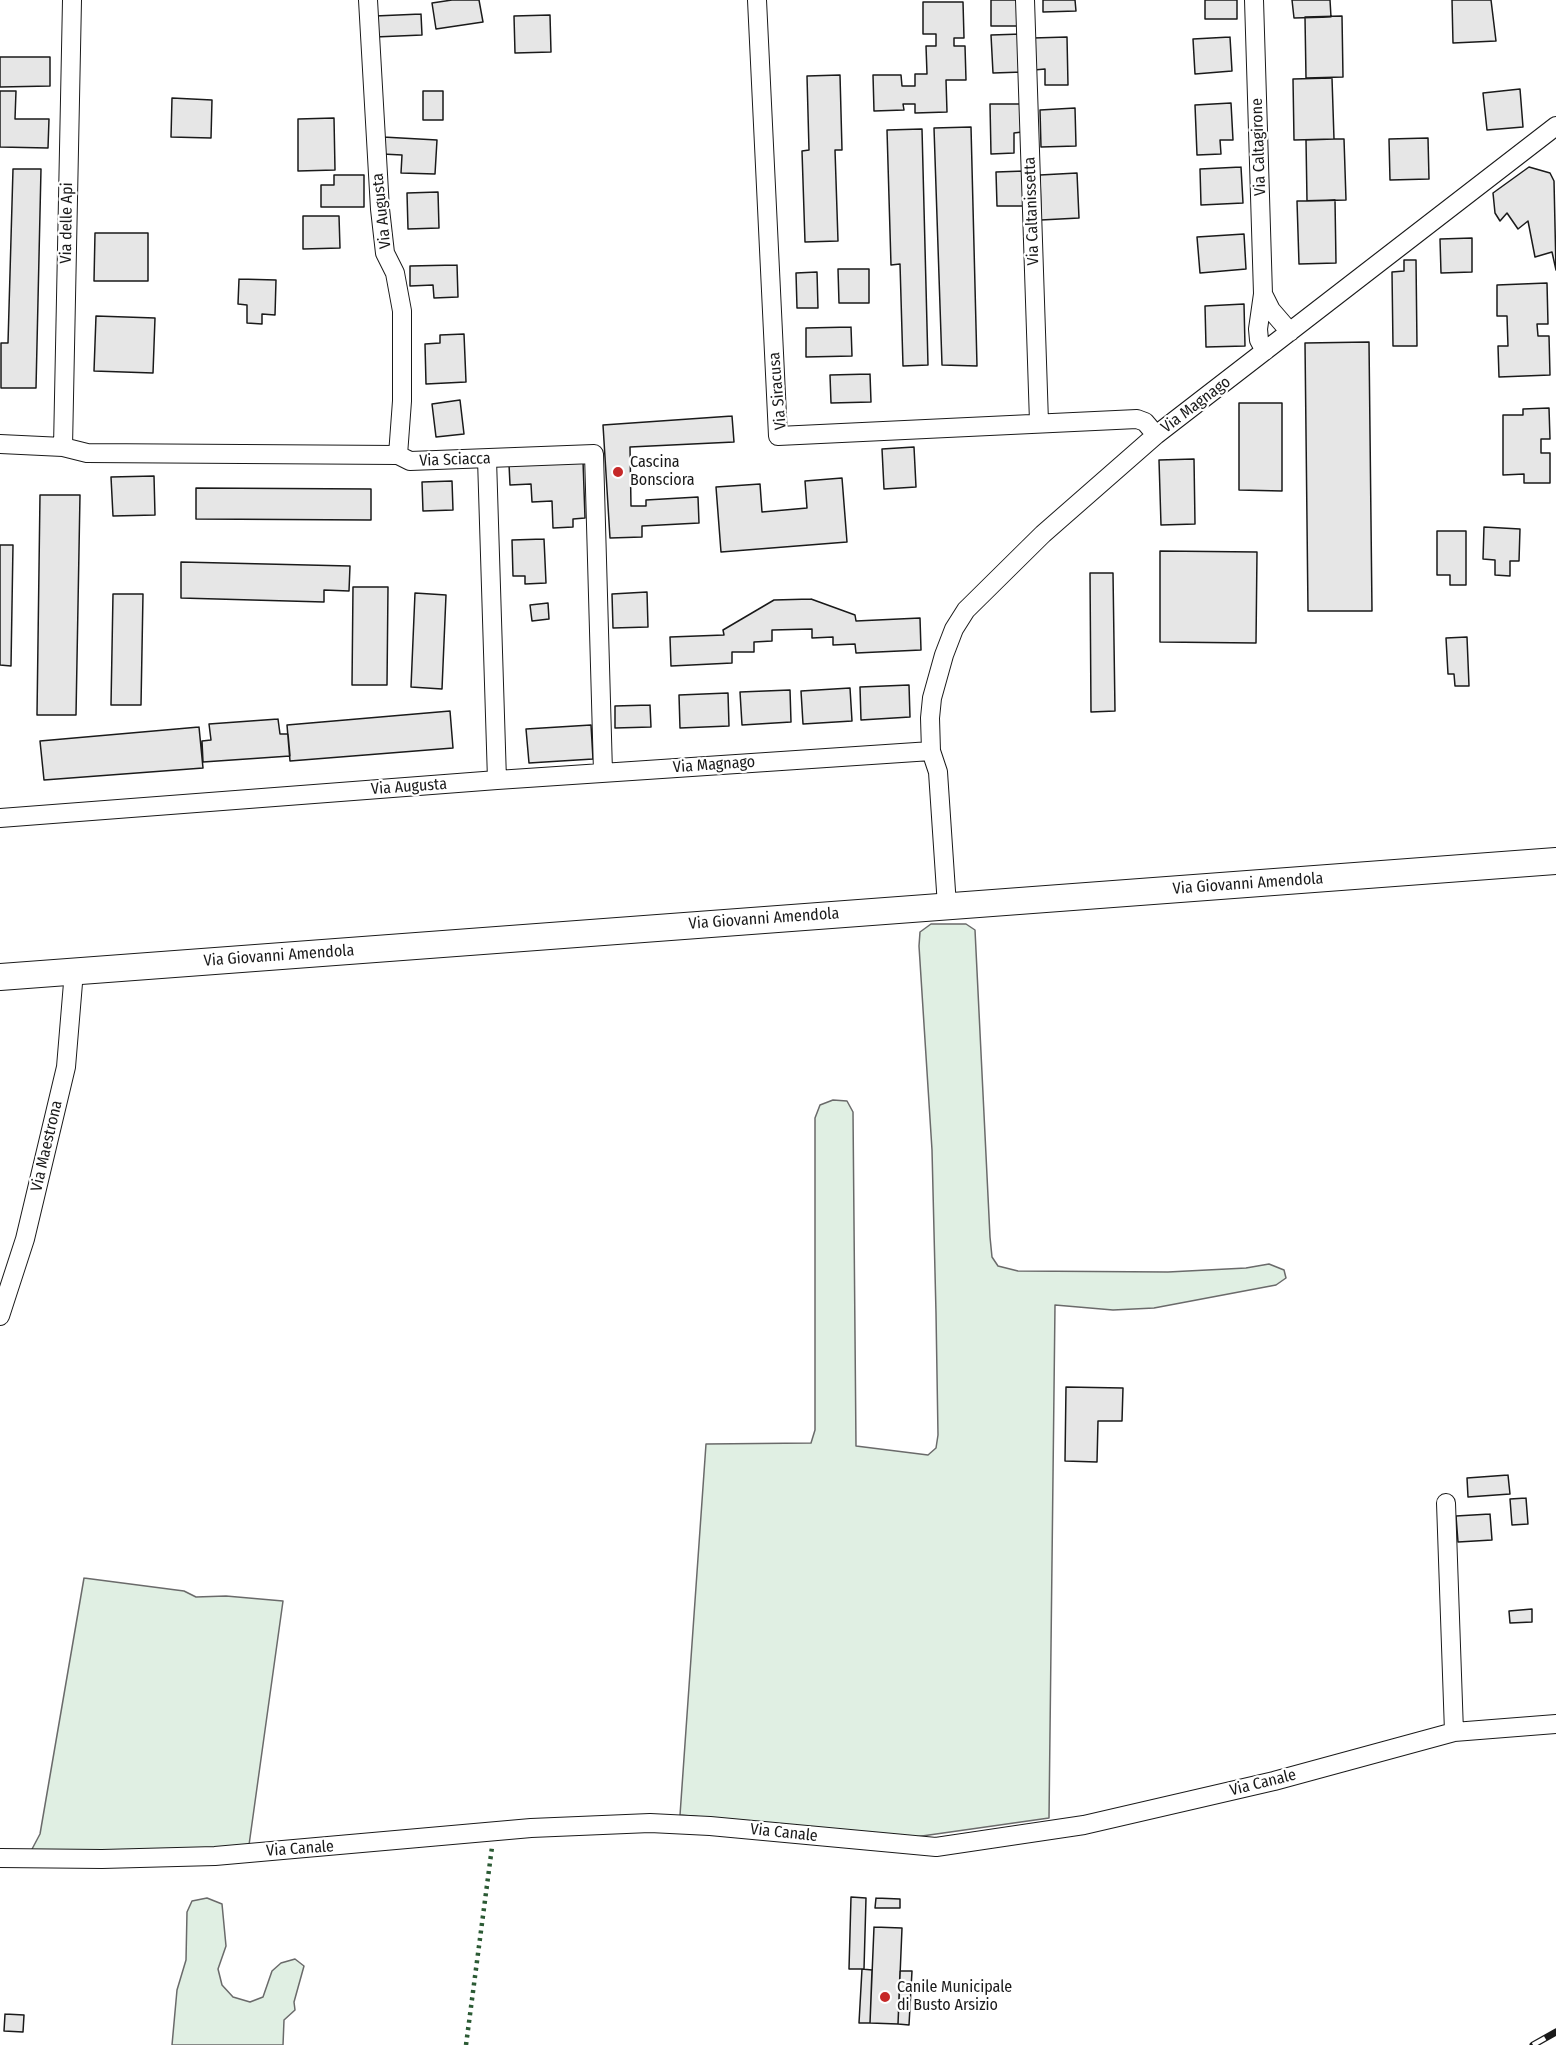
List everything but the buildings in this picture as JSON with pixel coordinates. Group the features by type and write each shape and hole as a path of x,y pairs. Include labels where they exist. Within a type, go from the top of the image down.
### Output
{"main road":[{"name":"Via Giovanni Amendola","path":"0,976 1556,861"},
{"name":"Via Giovanni Amendola","path":"1527,864 1556,867"}],"street":[{"name":"Via delle Api","path":"63,447 72,0"},
{"name":"Via Augusta","path":"368,0 382,231 385,253 398,282 402,311 402,401 398,455"},
{"name":"Via Siracusa","path":"757,0 778,436 1137,419 1145,422 1156,435"},
{"name":"Via Caltanissetta","path":"1025,0 1039,422"},
{"name":"Via Caltagirone","path":"1254,0 1263,294 1258,336 1265,351"},
{"name":"Via Magnago","path":"947,906 938,772 931,751 931,708 948,642 966,610 1043,534 1156,435 1556,126"},
{"path":"1263,294 1271,310 1290,332"},
{"name":"Via Sciacca","path":"0,444 63,447 87,453 398,455 410,461 594,454 603,772"},
{"path":"487,459 497,780"},
{"name":"Via Magnago","path":"497,780 931,751"},
{"name":"Via Augusta","path":"0,818 497,780"},
{"name":"Via Maestrona","path":"0,1316 25,1239 66,1067 74,971"},
{"path":"1446,1503 1454,1732"},
{"name":"Via Canale","path":"0,1858 102,1859 215,1856 531,1828 650,1823 936,1847 1084,1825 1274,1781 1454,1732 1556,1724"}],"green space":[{"path":"931,924 966,924 975,930 990,1237 992,1257 998,1266 1018,1271 1168,1272 1246,1268 1269,1264 1284,1270 1286,1278 1276,1285 1154,1308 1113,1310 1055,1305 1049,1818 915,1837 680,1815 706,1444 811,1443 815,1430 815,1118 820,1105 833,1100 847,1101 853,1112 856,1446 928,1455 936,1448 938,1435 932,1150 919,946 920,932"},
{"path":"84,1578 184,1591 196,1597 226,1596 283,1601 249,1845 200,1850 31,1851 40,1834"},
{"path":"207,1898 222,1904 226,1946 218,1969 222,1985 233,1997 250,2002 263,1997 272,1971 281,1963 295,1959 304,1966 294,2002 295,2010 284,2020 283,2045 172,2045 177,1990 186,1960 187,1912 192,1901"}],"railway":[{"path":"1533,2045 1556,2032"}],"hedge":[{"path":"466,2045 492,1847"}],"place":[{"name":"Cascina Bonsciora","path":"618,472"},
{"name":"Canile Municipale di Busto Arsizio","path":"885,1997"}]}
